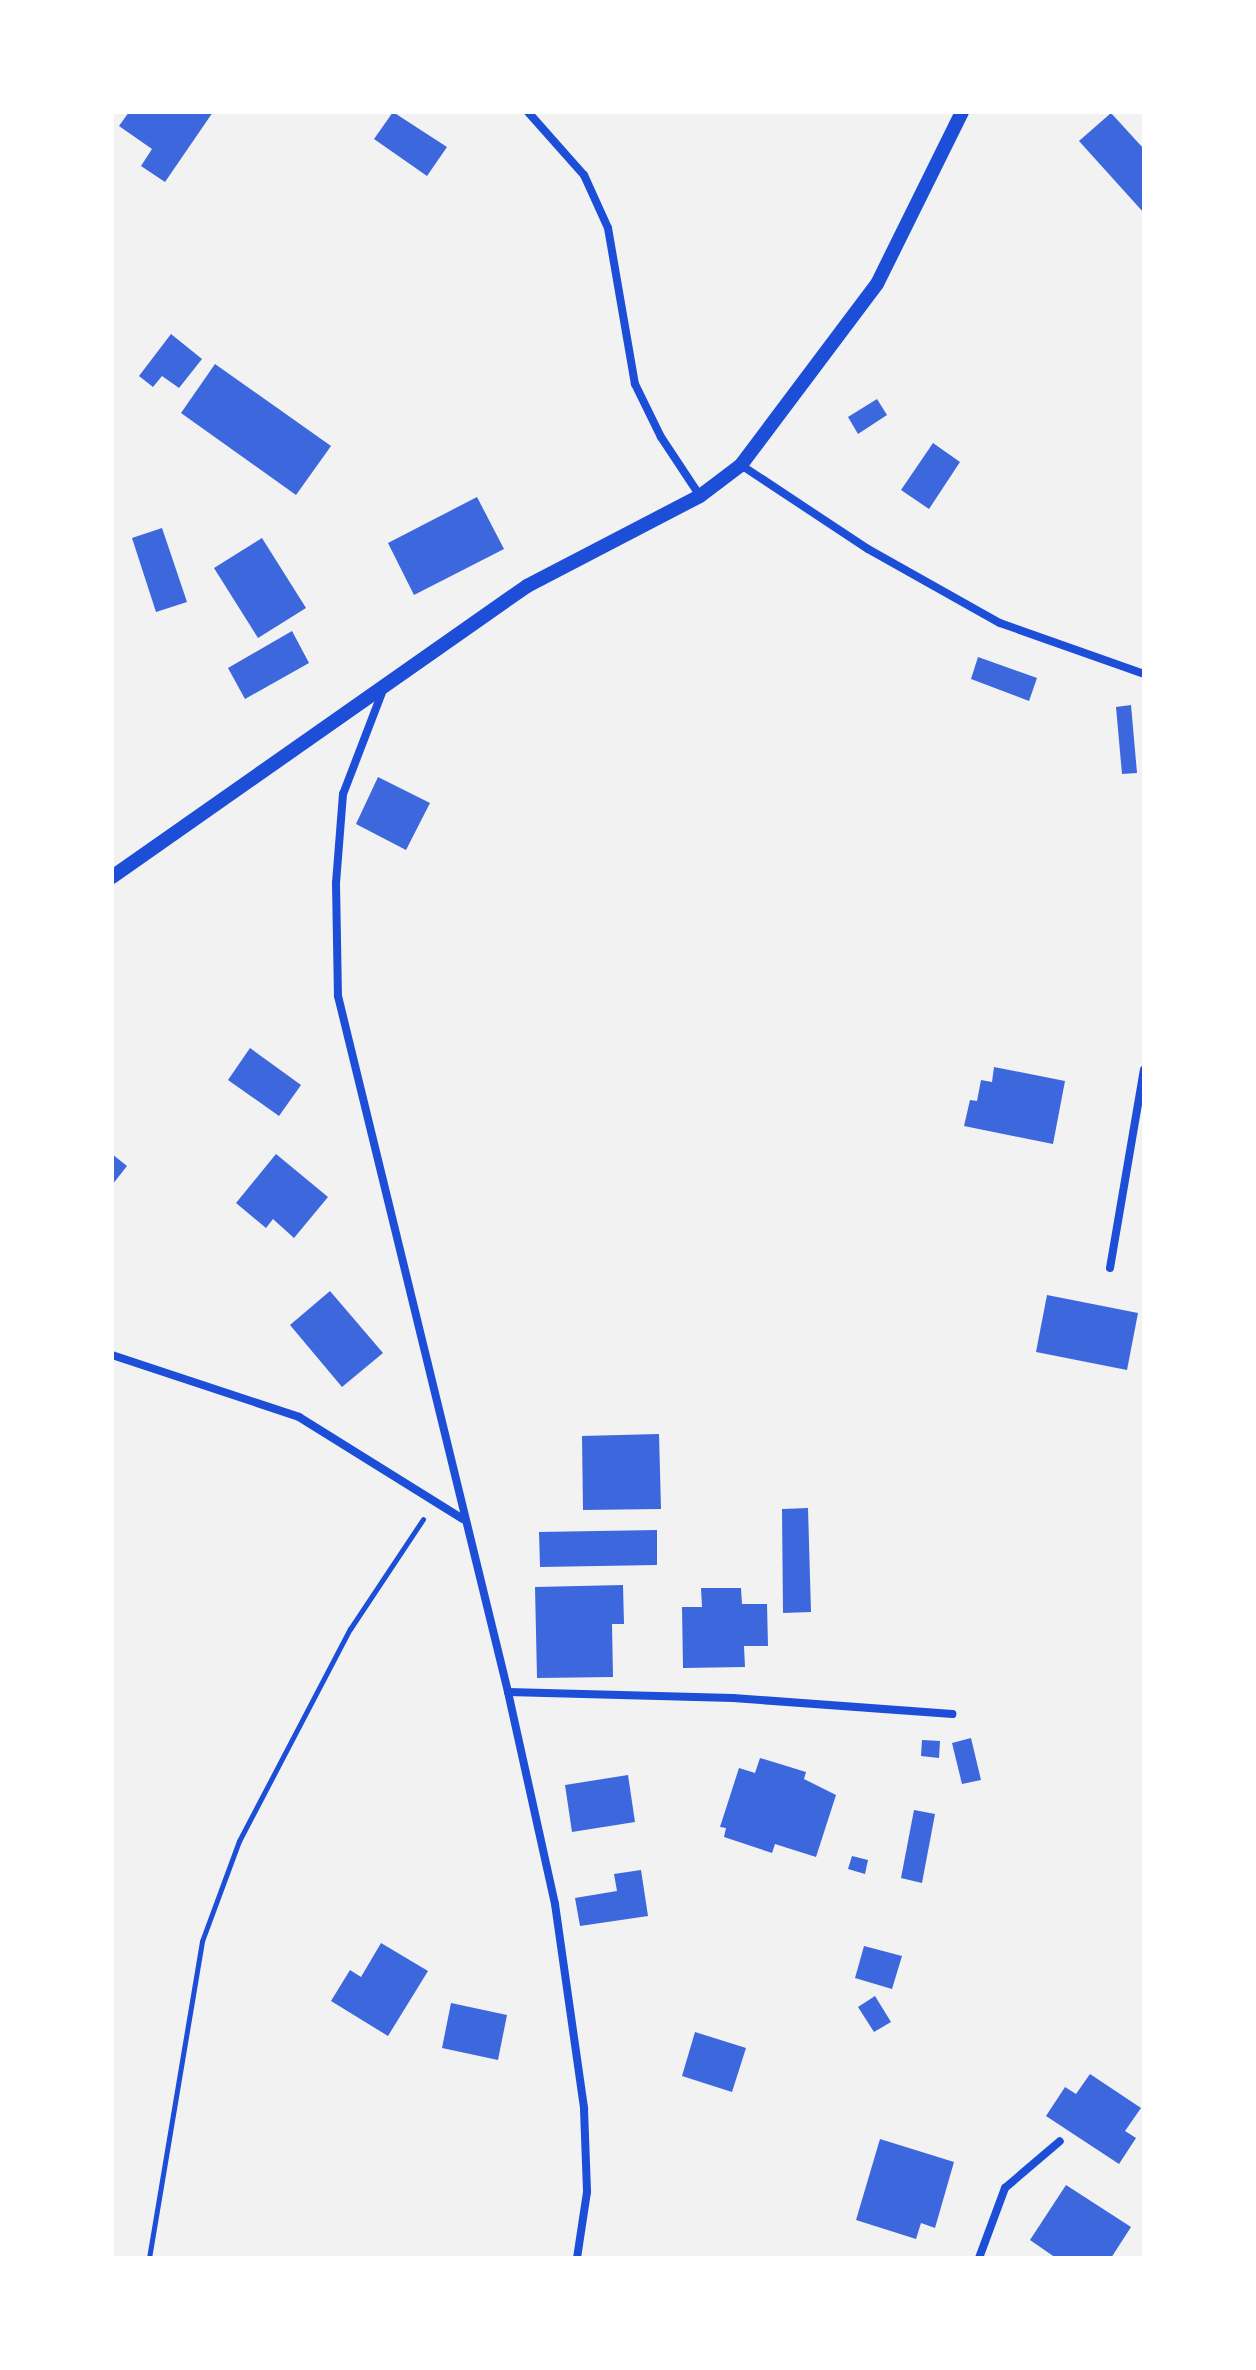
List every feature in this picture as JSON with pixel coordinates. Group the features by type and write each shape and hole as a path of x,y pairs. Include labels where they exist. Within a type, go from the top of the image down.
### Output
{"street":[{"path":"528,112 584,175 608,228 635,384 661,437 700,496"},
{"path":"112,877 527,586 700,496 741,465 877,284 962,112"},
{"path":"741,465 868,549 1000,623 1144,674"},
{"path":"387,682 343,794 336,883 338,996 463,1519 508,1692 555,1904 584,2109 587,2192 577,2258"},
{"path":"1110,1268 1144,1070"},
{"path":"112,1355 299,1417 463,1519"},
{"path":"508,1692 733,1698 952,1714"},
{"path":"979,2258 1005,2188 1060,2141"}],"path":[{"path":"149,2258 202,1941 239,1841 350,1629 434,1503"}],"building":[{"path":"129,112 213,112 165,182 141,166 152,149 119,126"},
{"path":"393,112 447,147 427,176 374,139"},
{"path":"1111,113 1144,149 1144,213 1079,141"},
{"path":"171,334 202,359 179,388 162,376 153,387 139,376"},
{"path":"215,364 331,446 296,495 181,413"},
{"path":"877,399 887,415 858,434 848,417"},
{"path":"933,443 960,462 929,509 901,490"},
{"path":"477,497 504,549 414,595 388,543"},
{"path":"162,528 187,602 156,612 132,538"},
{"path":"262,538 306,608 258,638 214,568"},
{"path":"292,631 309,663 245,699 228,668"},
{"path":"978,657 1037,678 1029,701 971,679"},
{"path":"1131,705 1137,773 1122,774 1116,707"},
{"path":"378,777 430,803 406,850 356,824"},
{"path":"250,1048 301,1085 279,1116 228,1080"},
{"path":"994,1067 1065,1081 1053,1144 964,1126 970,1100 977,1101 981,1080 992,1082"},
{"path":"112,1154 127,1166 112,1185"},
{"path":"276,1154 328,1197 294,1238 273,1219 266,1228 236,1203"},
{"path":"330,1291 383,1353 342,1387 290,1325"},
{"path":"1047,1295 1138,1313 1127,1370 1036,1352"},
{"path":"659,1434 661,1509 583,1510 582,1436"},
{"path":"808,1508 811,1612 783,1613 782,1509"},
{"path":"657,1530 657,1565 540,1567 539,1532"},
{"path":"623,1585 624,1624 612,1624 613,1677 537,1678 535,1587"},
{"path":"701,1588 741,1588 742,1604 767,1604 768,1646 744,1646 745,1667 683,1668 682,1607 702,1607"},
{"path":"971,1738 981,1780 962,1784 952,1743"},
{"path":"922,1740 940,1741 939,1758 921,1756"},
{"path":"760,1758 806,1772 804,1779 836,1795 816,1857 775,1844 772,1853 724,1837 726,1828 720,1827 739,1768 755,1773"},
{"path":"628,1775 635,1822 572,1832 565,1785"},
{"path":"914,1810 935,1814 922,1883 901,1878"},
{"path":"852,1856 868,1860 865,1874 848,1869"},
{"path":"641,1870 648,1916 580,1926 575,1898 617,1891 614,1874"},
{"path":"381,1943 428,1971 388,2036 331,2001 350,1970 361,1977"},
{"path":"864,1946 902,1956 892,1989 855,1978"},
{"path":"875,1996 891,2022 874,2032 858,2007"},
{"path":"451,2003 507,2015 498,2060 442,2048"},
{"path":"695,2032 746,2048 732,2092 682,2076"},
{"path":"1090,2074 1141,2108 1125,2131 1136,2138 1119,2164 1046,2116 1065,2087 1076,2094"},
{"path":"880,2139 954,2162 935,2228 921,2223 916,2239 856,2220"},
{"path":"1066,2185 1131,2227 1111,2258 1056,2258 1030,2240"}]}
